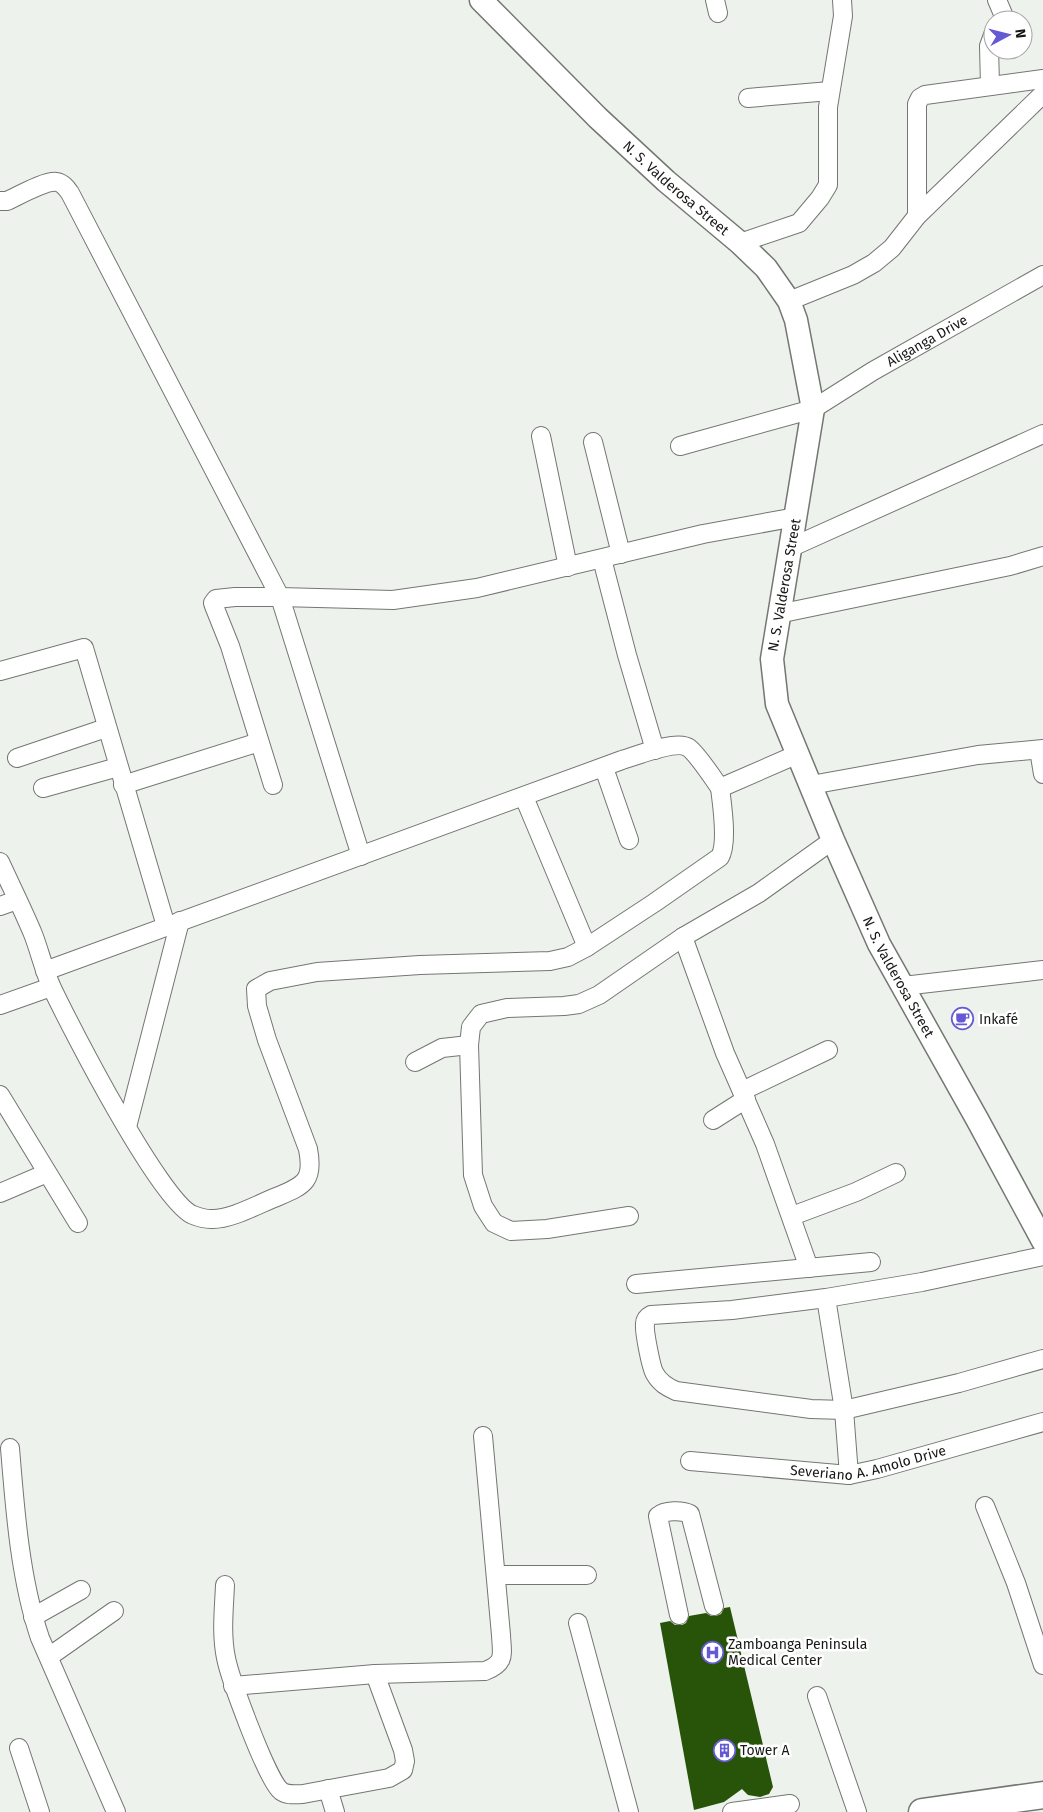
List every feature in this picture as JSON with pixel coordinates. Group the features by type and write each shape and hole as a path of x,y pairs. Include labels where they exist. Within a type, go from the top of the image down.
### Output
{"highway":[{"path":"922,1812 1006,1806 1043,1795"}],"main road":[{"name":"N. S. Valderosa Street","path":"481,0 598,118 666,181 740,243 766,268 789,301 796,320 813,409 792,547 778,614 772,659 777,704 833,840 879,944 1043,1241"}],"street":[{"path":"740,243 798,223 820,198 828,185 828,107 843,16 842,0"},
{"path":"989,60 990,86"},
{"path":"917,216 917,104 920,98 925,95 1043,79"},
{"path":"748,98 830,91"},
{"path":"789,301 853,275 874,264 892,248 917,216 1043,94"},
{"path":"0,201 7,201 48,184 58,182 70,193 280,597 360,856"},
{"name":"Aliganga Drive","path":"680,446 813,409 873,371 1043,275"},
{"path":"792,547 1043,434"},
{"path":"541,436 568,567"},
{"path":"593,442 621,554"},
{"path":"273,785 230,646 213,603 216,599 234,596 393,600 477,588 703,534 796,517"},
{"path":"778,614 1010,566 1043,556"},
{"path":"602,559 627,655 655,750"},
{"path":"0,671 84,648 123,785 173,924 127,1127"},
{"path":"17,758 106,728"},
{"path":"123,785 259,742"},
{"path":"0,862 33,935 48,979 81,1045 127,1127 164,1186 180,1206 191,1214 210,1220 228,1216 295,1189 306,1182 310,1175 311,1162 308,1149 267,1040 257,1006 256,989 270,981 317,972 550,961 568,957 586,947 720,857 724,820 720,788 690,749 677,745 655,750 173,924 48,979 0,1005"},
{"path":"810,785 978,755 1041,749 1043,774"},
{"path":"720,788 798,754"},
{"path":"43,788 118,767"},
{"path":"604,768 629,840"},
{"path":"524,797 586,947"},
{"path":"629,1216 538,1230 512,1231 494,1223 483,1206 473,1175 469,1044 471,1027 481,1014 507,1008 564,1006 588,1001 683,937 759,893 833,840"},
{"path":"0,906 17,900"},
{"path":"683,937 725,1053 765,1144 809,1268"},
{"path":"902,986 1043,970"},
{"path":"414,1062 442,1048 469,1044"},
{"path":"713,1120 744,1095 828,1050"},
{"path":"1,1099 78,1223"},
{"path":"0,1194 47,1172"},
{"path":"792,1216 856,1192 896,1172"},
{"path":"1043,1256 922,1282 826,1298 732,1310 651,1315 645,1322 644,1330 654,1374 664,1386 676,1391 811,1409 844,1410 959,1383 1043,1359"},
{"path":"636,1284 871,1262"},
{"path":"826,1298 844,1410 849,1475"},
{"name":"Severiano A. Amolo Drive","path":"690,1460 849,1475 877,1469 1043,1422"},
{"path":"233,1686 375,1674 485,1671 495,1667 500,1662 502,1655 496,1575 483,1436"},
{"path":"10,1448 15,1510 33,1617 116,1812"},
{"path":"985,1506 1016,1583 1043,1664"},
{"path":"679,1615 658,1521 658,1516 662,1513 685,1511 690,1514 714,1606"},
{"path":"496,1575 587,1575"},
{"path":"225,1585 223,1617 225,1656 233,1686 264,1762 281,1791 291,1795 328,1789 389,1778 403,1770 405,1761 403,1750 375,1674"},
{"path":"33,1617 81,1590"},
{"path":"50,1656 114,1611"},
{"path":"578,1623 629,1812"},
{"path":"817,1696 857,1812"},
{"path":"19,1748 40,1812"},
{"path":"328,1789 335,1812"},
{"path":"737,1812 790,1804"}],"building":[{"path":"730,1607 773,1787 769,1794 760,1797 748,1795 742,1789 724,1802 694,1810 660,1623 670,1621 675,1625 682,1625 686,1623 689,1616 706,1613 716,1616 721,1614 724,1608"}],"place":[{"name":"Inkafé","path":"963,1019"},
{"name":"Zamboanga Peninsula Medical Center","path":"712,1652"},
{"name":"Tower A","path":"724,1750"}]}
